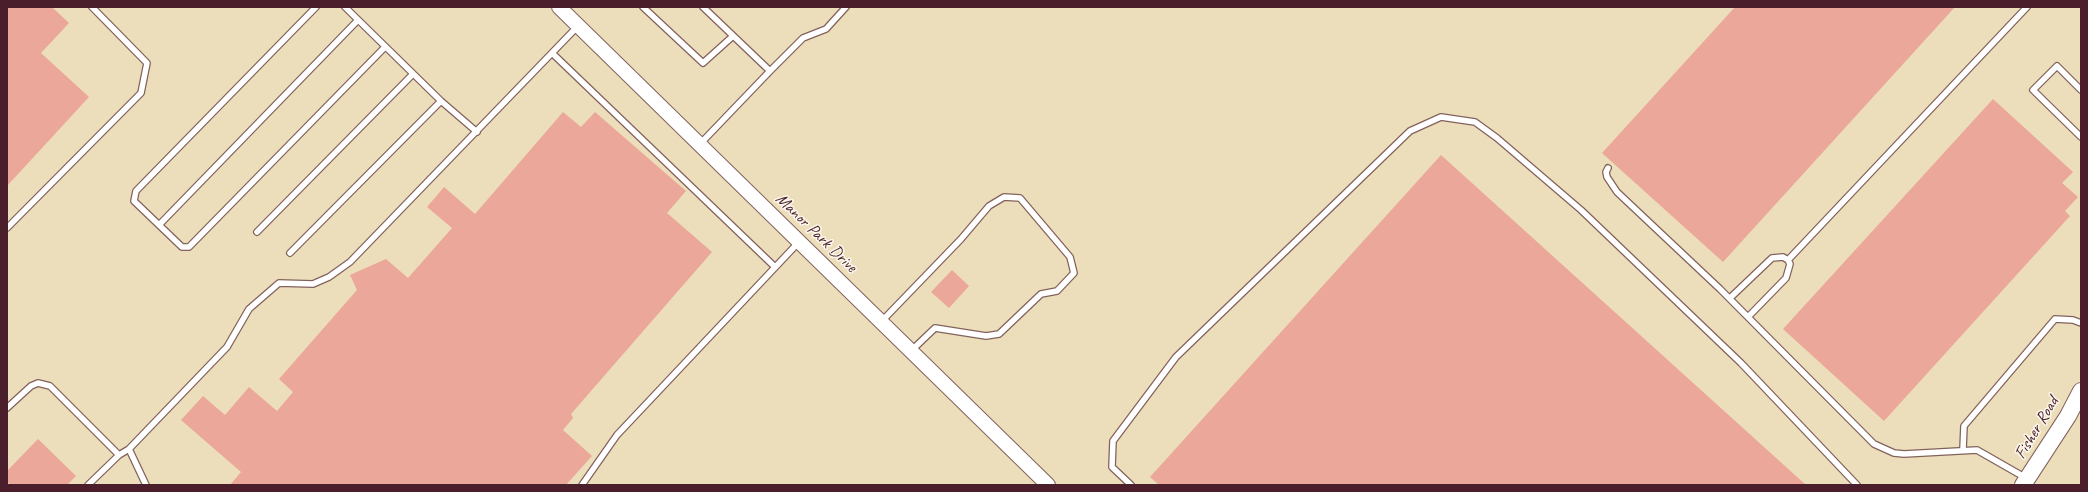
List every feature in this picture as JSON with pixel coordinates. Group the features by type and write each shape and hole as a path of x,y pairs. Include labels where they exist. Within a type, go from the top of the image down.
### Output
{"main road":[{"name":"Fisher Road","path":"2025,482 2068,416 2081,391"}],"street":[{"name":"Manor Park Drive","path":"559,7 1048,485"}],"lane":[{"path":"7,228 141,93 148,63 92,7"},
{"path":"316,7 136,191 134,201 182,247 189,247 385,47"},
{"path":"345,7 441,101 477,132"},
{"path":"643,7 703,64 733,36"},
{"path":"703,7 770,71"},
{"path":"699,145 803,38 826,29 846,7"},
{"path":"1788,260 2027,7"},
{"path":"159,225 358,20"},
{"path":"88,485 118,456 129,449 227,347 248,309 272,287 279,283 313,284 329,277 341,269 477,132 578,26"},
{"path":"552,53 774,267"},
{"path":"2081,90 2057,66 2033,90 2081,137"},
{"path":"257,232 413,74"},
{"path":"290,253 441,101"},
{"path":"1131,485 1112,467 1113,441 1176,357 1410,131 1441,117 1475,122 1497,138 1581,210 1741,363 1857,485"},
{"path":"1608,168 1606,172 1607,177 1617,192 1730,298 1874,444 1894,453 1904,454 1963,449 1977,450 2025,482"},
{"path":"881,322 961,239 989,206 1004,197 1020,198 1070,257 1074,273 1057,291 1041,294 999,334 986,336 935,328 911,351"},
{"path":"582,485 618,435 799,242"},
{"path":"1730,298 1772,258 1783,257 1788,260 1790,264 1786,278 1748,317"},
{"path":"1963,449 1964,426 2055,319 2073,320 2081,323"},
{"path":"7,408 31,386 38,384 50,386 118,456"},
{"path":"129,449 146,485"}],"building":[{"path":"7,7 52,7 69,23 41,53 89,97 7,186"},
{"path":"1735,7 1955,7 1723,262 1602,153"},
{"path":"1993,99 2073,172 2062,183 2078,197 2065,211 2070,216 1884,421 1783,329"},
{"path":"563,112 581,127 595,112 686,191 667,213 712,252 571,414 573,418 563,430 592,456 566,485 230,485 241,472 181,420 203,396 225,415 249,387 277,411 293,392 279,379 357,290 350,275 386,259 408,278 452,228 427,207 444,187 475,214"},
{"path":"1441,155 1806,485 1159,485 1150,477"},
{"path":"952,270 969,286 949,308 931,292"},
{"path":"38,439 76,476 67,485 11,485 7,482 7,471"}]}
